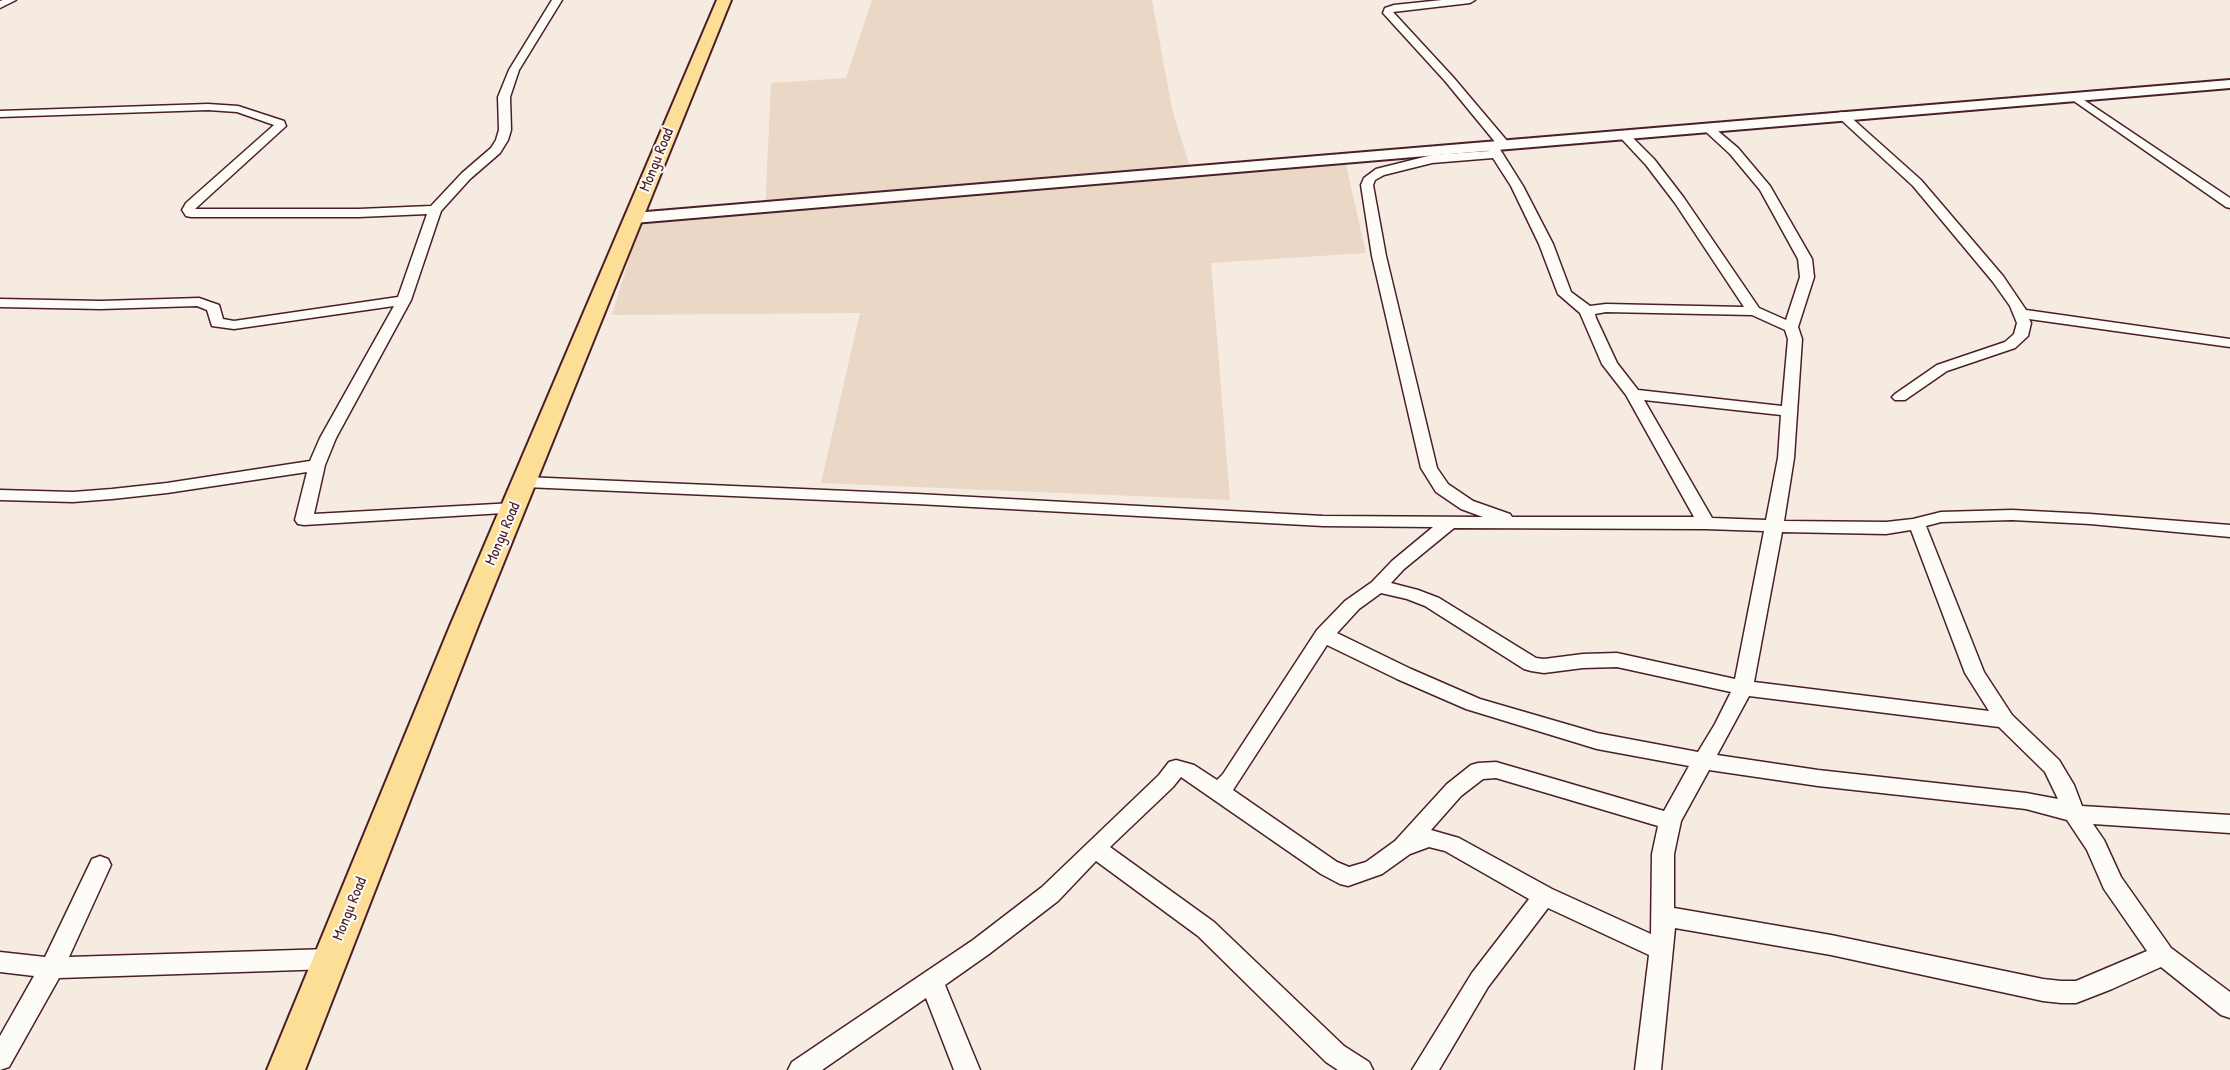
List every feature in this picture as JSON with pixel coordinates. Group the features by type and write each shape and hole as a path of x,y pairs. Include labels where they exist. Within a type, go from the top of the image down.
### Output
{"main road":[{"name":"Mongu Road","path":"286,1070 688,82 724,0"}],"street":[{"path":"0,5 10,0"},
{"path":"514,508 304,520 317,465 328,438 404,300 435,210 466,176 496,150 502,140 505,130 504,98 514,70 557,0"},
{"path":"1470,0 1394,8 1388,10 1388,13 1450,79 1493,129 1498,148 1546,244 1565,294 1587,311 1610,364 1634,394 1706,523"},
{"path":"634,218 1498,148 1842,115 2230,84"},
{"path":"2075,97 2230,204"},
{"path":"0,114 208,107 238,109 280,123 280,126 190,206 188,210 191,213 359,213 435,210"},
{"path":"1842,115 1916,183 1998,279 2020,313 2024,323 2022,336 2010,344 1942,368 1900,397"},
{"path":"1648,1070 1661,949 1663,854 1670,821 1702,761 1724,727 1743,688 1786,458 1794,339 1791,327 1807,277 1805,259 1766,189 1734,150 1708,128"},
{"path":"1624,135 1650,162 1680,202 1754,311"},
{"path":"1498,148 1380,172 1370,178 1368,191 1379,256 1429,468 1442,488 1467,504 1517,523"},
{"path":"0,303 101,305 199,302 214,308 217,323 234,325 404,300"},
{"path":"1587,311 1606,308 1754,311 1791,327"},
{"path":"2020,313 2230,343"},
{"path":"1634,394 1788,411"},
{"path":"0,495 73,497 112,494 167,488 317,465"},
{"path":"525,482 898,498 1323,522 1706,523 1886,528 1917,524 1924,520 1941,517 2012,516 2090,519 2230,531"},
{"path":"1218,791 1230,780 1324,635 1352,605 1378,586 1398,565 1450,522"},
{"path":"1917,524 1975,674 2005,720 2052,766 2064,785 2075,814 2096,846 2112,882 2163,955 2189,973 2230,1007"},
{"path":"1378,586 1412,594 1432,602 1531,664 1544,666 1582,661 1617,660 1743,688 2005,720"},
{"path":"1324,635 1404,674 1473,704 1597,741 1702,761 1818,778 2026,801 2056,807 2075,814 2230,824"},
{"path":"801,1070 932,981 1050,894 1176,768 1187,771 1328,868 1348,877 1374,868 1402,848 1454,790 1478,771 1496,770 1670,821"},
{"path":"1402,848 1428,838 1451,844 1544,896 1661,949"},
{"path":"1094,848 1206,930 1268,992 1335,1054 1360,1070"},
{"path":"0,1059 52,968 100,865"},
{"path":"1425,1070 1480,980 1544,896"},
{"path":"1663,916 1831,945 2043,990 2061,992 2076,992 2104,982 2163,955"},
{"path":"0,962 52,968 330,960"},
{"path":"932,981 967,1070"}],"shaded area":[{"path":"872,0 1152,0 1172,109 1190,167 1344,156 1366,253 1211,263 1230,500 821,483 860,313 612,315 640,223 765,212 771,83 846,78"}]}
